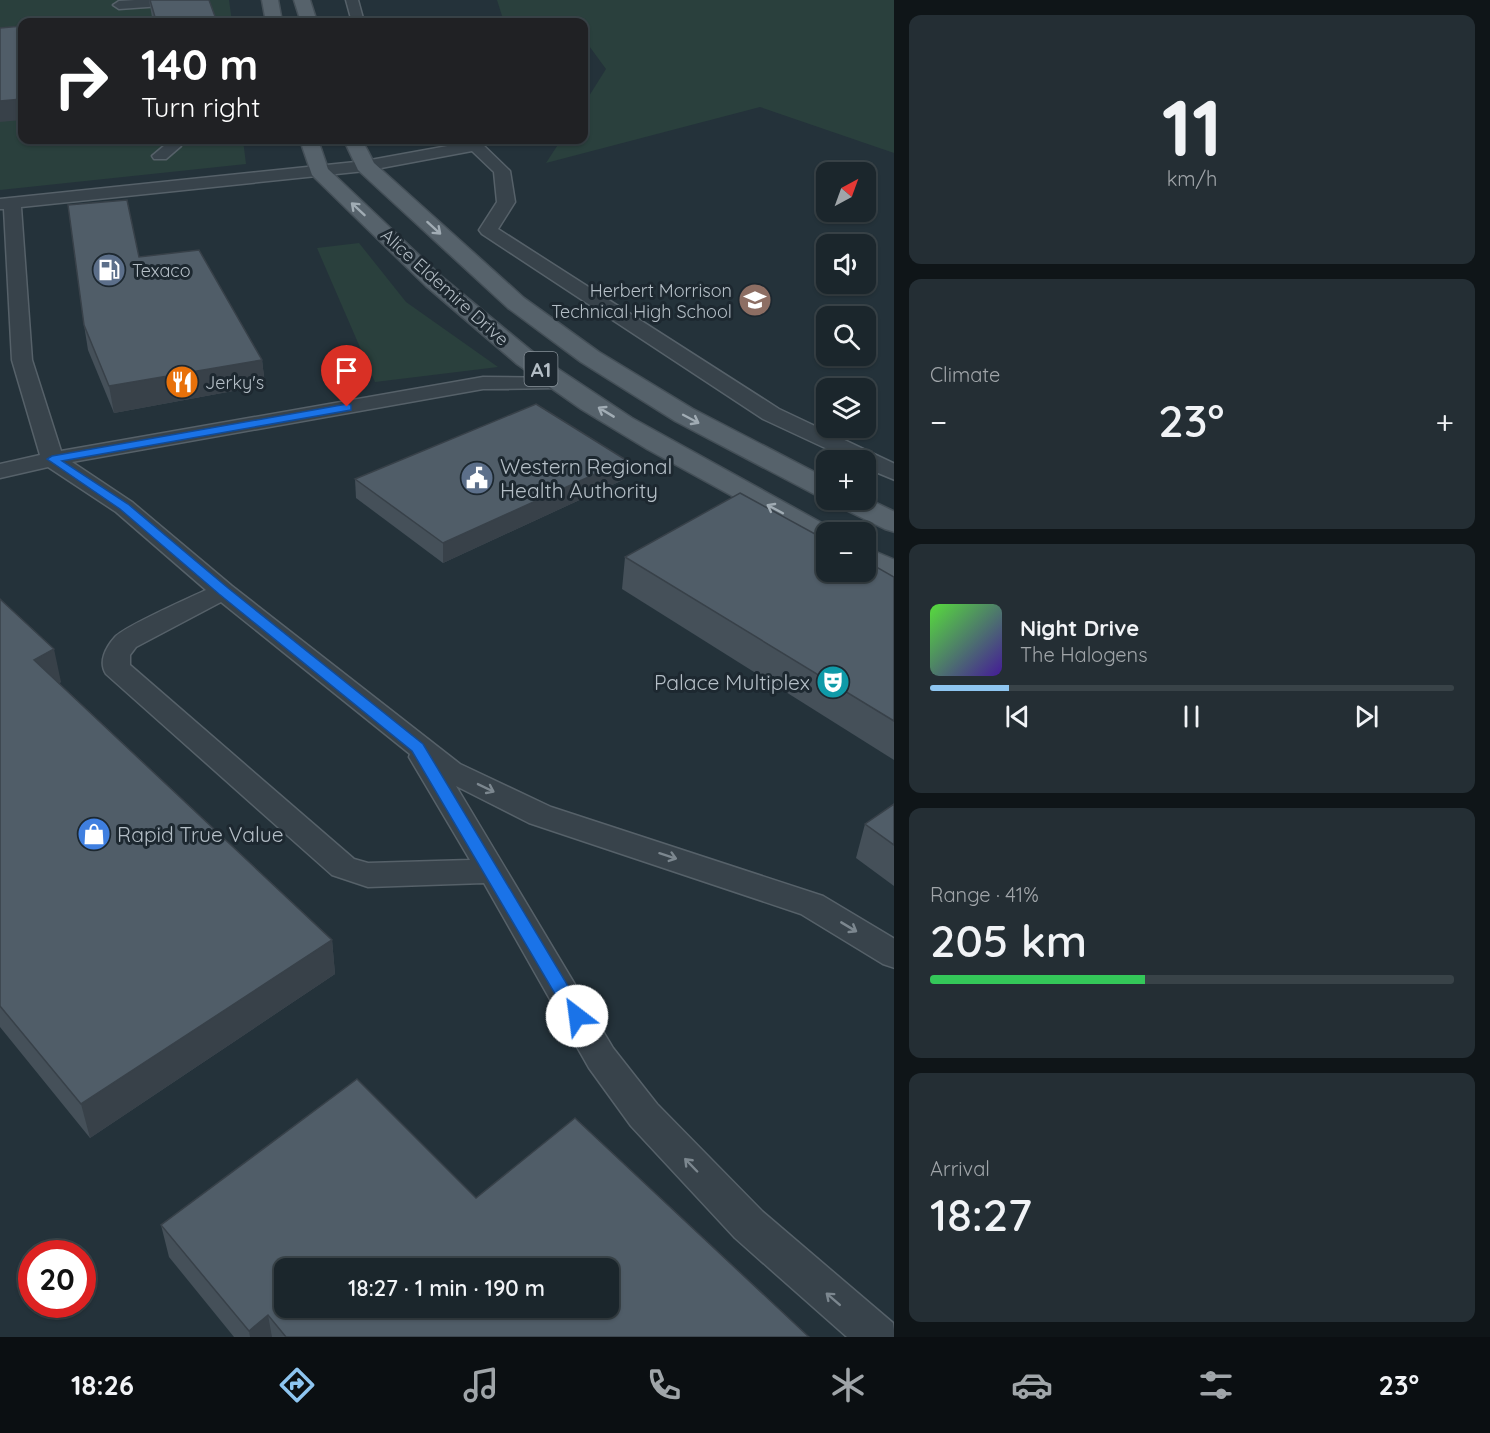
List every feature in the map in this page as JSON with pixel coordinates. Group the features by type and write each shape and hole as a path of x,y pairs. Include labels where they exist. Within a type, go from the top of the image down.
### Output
{"main road":[{"path":"270,0 273,18"},
{"path":"302,0 308,18"},
{"name":"Alice Eldemire Drive","path":"310,144 319,171 474,318 558,382 700,469 816,531"},
{"name":"Alice Eldemire Drive","path":"355,144 365,166 516,303 590,357 684,415 816,484"},
{"path":"868,510 894,523"},
{"path":"876,562 894,572"}],"lane":[{"path":"119,5 190,0"},
{"path":"352,0 357,18"},
{"path":"160,156 174,146 173,144"},
{"path":"468,144 365,166 6,203 10,339 22,360 52,459 124,507 224,591 418,748 450,771 540,814 813,905 894,955"},
{"path":"474,144 502,171 506,202 488,230 771,414 894,473"},
{"path":"0,471 52,459 483,383 558,382"},
{"path":"224,591 126,641 117,655 116,668 343,867 368,874 493,871"},
{"path":"418,748 493,871 601,1058 644,1115 748,1225 878,1337"}],"green space":[{"path":"0,0 229,0 231,18 18,18 18,144 244,144 246,164 0,190"},
{"path":"497,0 894,0 894,153 760,107 546,163 558,144 588,144 588,98 606,69 588,44 588,18 503,18"},
{"path":"359,243 406,302 498,367 375,382 317,248"}],"building":[{"path":"150,0 209,0 216,18 139,18 155,17"},
{"path":"18,26 18,99 0,101 0,28"},
{"path":"127,200 139,257 199,250 262,360 109,386 84,325 68,205"},
{"path":"536,404 626,460 443,543 355,479"},
{"name":"Palace Multiplex","path":"740,493 816,535 816,582 876,582 876,567 894,577 894,721 625,557"},
{"name":"Rapid True Value","path":"0,599 54,649 34,660 332,940 81,1104 0,1006"},
{"path":"894,804 894,845 865,824"},
{"path":"357,1079 476,1198 575,1118 809,1337 286,1337 268,1315 249,1331 161,1225"}],"place":[{"name":"Texaco","path":"109,270"},
{"name":"Herbert Morrison Technical High School","path":"755,300"},
{"name":"Jerky's","path":"182,382"},
{"name":"Western Regional Health Authority","path":"477,478"},
{"name":"Palace Multiplex","path":"833,682"},
{"name":"Rapid True Value","path":"94,834"}],"route":[{"path":"347,407 52,459 124,507 418,748 577,1016"}]}
